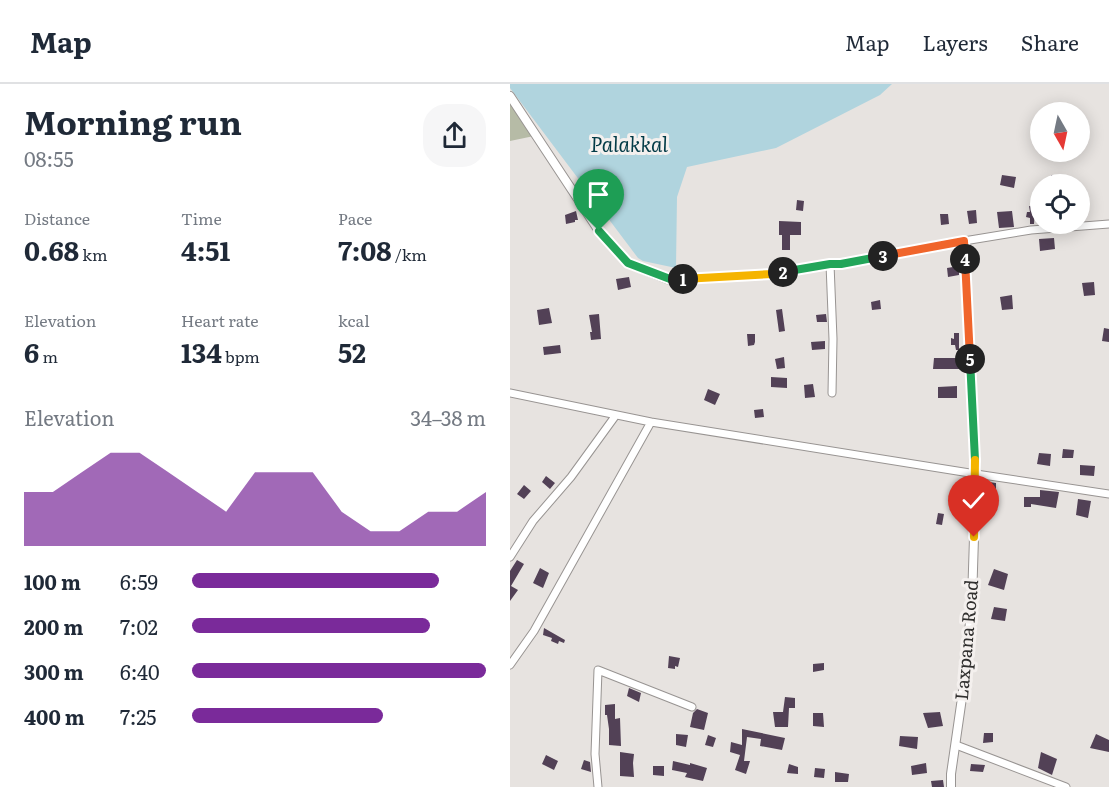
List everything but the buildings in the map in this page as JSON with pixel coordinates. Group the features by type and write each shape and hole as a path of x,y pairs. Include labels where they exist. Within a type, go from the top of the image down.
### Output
{"street":[{"path":"510,96 599,231 633,265 670,279 772,274 1031,230 1109,224"},
{"name":"Laxpana Road","path":"951,787 972,601 976,474 964,241"},
{"path":"830,264 833,339 832,393"},
{"path":"510,393 651,422 1109,494"},
{"path":"510,557 533,521 571,477 616,415"},
{"path":"510,665 534,631 651,422"},
{"path":"598,787 595,754 598,670 692,707"},
{"path":"956,745 1066,787"}],"green space":[{"path":"510,104 534,136 510,141"}],"water":[{"name":"Palakkal","path":"510,84 892,84 880,95 776,148 687,167 677,197 676,268 638,258 510,88"}],"route":[{"path":"599,231 628,263 670,279 772,274 841,264 964,241 976,474 974,537"}]}
